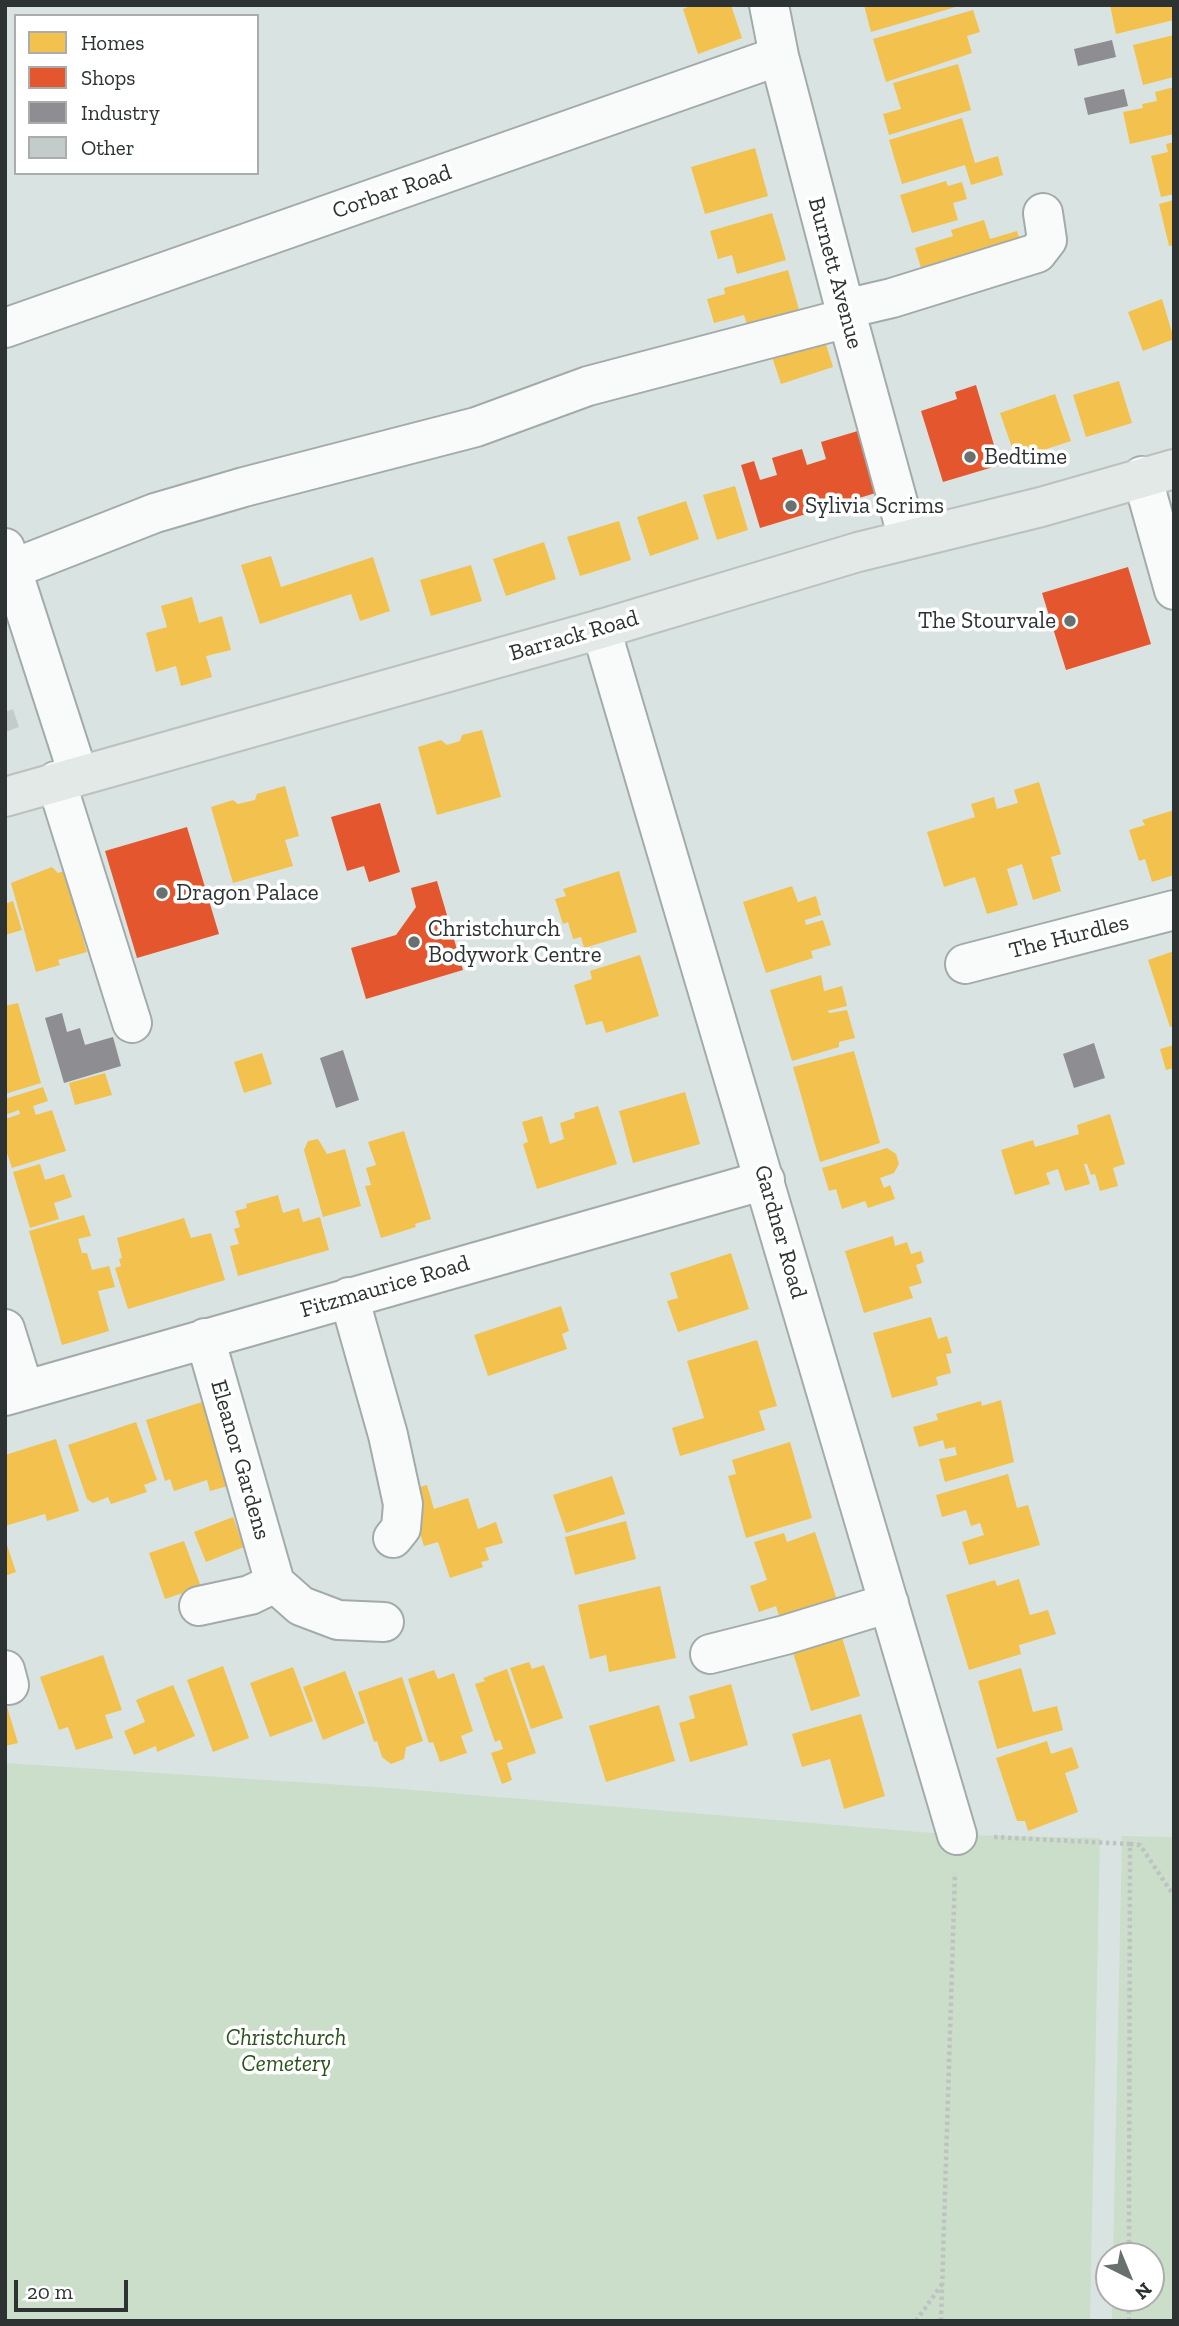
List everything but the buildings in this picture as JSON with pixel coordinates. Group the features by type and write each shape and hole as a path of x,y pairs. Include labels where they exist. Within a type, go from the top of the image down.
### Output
{"main road":[{"name":"Barrack Road","path":"5,797 601,629 908,539 1041,507 1163,469"}],"street":[{"name":"Burnett Avenue","path":"769,5 779,56 908,539"},
{"name":"Corbar Road","path":"5,328 779,56"},
{"path":"132,1023 9,558 244,486 475,427 588,386 846,313 1037,253 1046,240 1043,213"},
{"path":"1163,469 1174,590"},
{"name":"Gardner Road","path":"601,629 957,1835"},
{"name":"The Hurdles","path":"965,964 1174,910"},
{"name":"Fitzmaurice Road","path":"15,1393 765,1180"},
{"path":"349,1297 388,1435 403,1504 401,1528 393,1538"},
{"path":"5,1329 15,1393"},
{"name":"Eleanor Gardens","path":"205,1338 275,1583"},
{"path":"199,1606 250,1595 275,1583 301,1606 338,1620 384,1622"},
{"path":"710,1654 785,1635 889,1603"}],"path":[{"path":"942,2321 957,1835 1140,1845 1174,1896"},
{"path":"1129,2242 1130,1844"},
{"path":"916,2321 942,2283"}],"green space":[{"name":"Christchurch Cemetery","path":"5,1763 390,1788 957,1835 1100,1838 1090,2321 5,2321"},
{"path":"1122,1836 1174,1837 1174,2321 1112,2321 1112,2312 1165,2312 1165,2242 1113,2242"}],"place":[{"name":"Bedtime","path":"970,457"},
{"name":"Sylivia Scrims","path":"791,506"},
{"name":"The Stourvale","path":"1070,621"},
{"name":"Dragon Palace","path":"162,893"},
{"name":"Christchurch Bodywork Centre","path":"414,942"}]}
